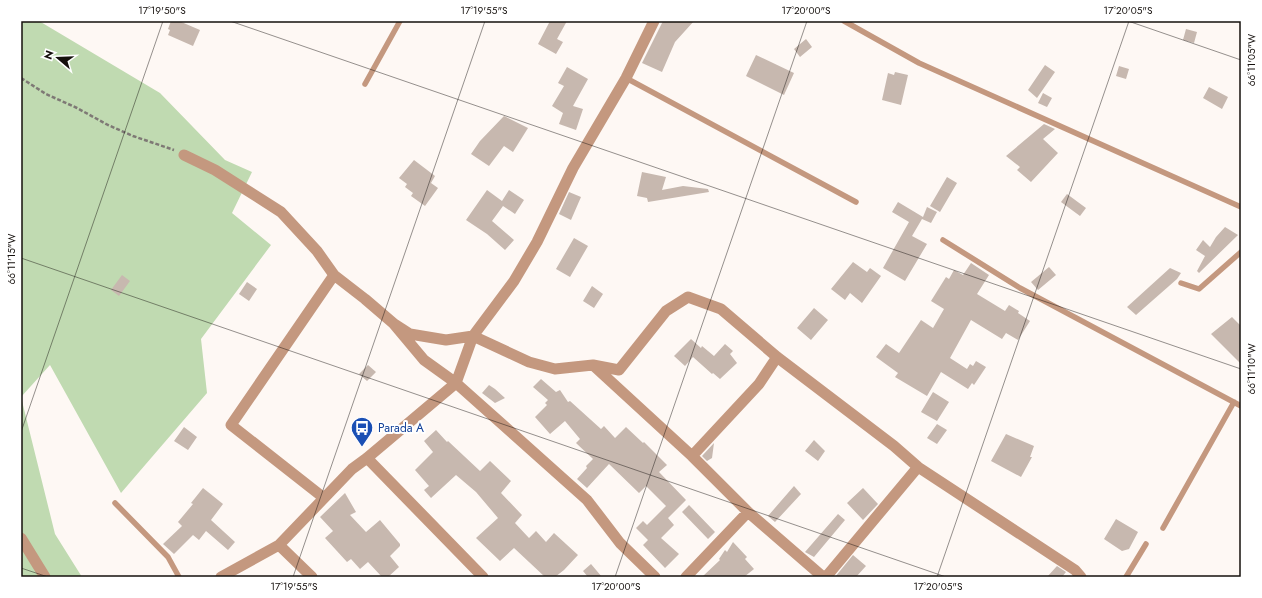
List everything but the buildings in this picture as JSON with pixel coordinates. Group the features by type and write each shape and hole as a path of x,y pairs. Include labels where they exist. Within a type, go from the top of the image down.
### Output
{"street":[{"path":"221,577 279,545 352,469 456,383 473,336 514,281 537,242 573,168 626,78 654,21"},
{"path":"184,155 215,170 247,192 281,212 317,251 334,275 365,298 393,323 424,360 456,383 587,500 620,543 655,577"},
{"path":"324,498 231,425 334,275"},
{"path":"393,323 410,334 446,340 473,336 529,362 555,370 593,365 618,370 666,311 688,297 721,309 777,357 894,446 918,467 1075,570 1081,577"},
{"path":"692,456 759,384 777,357"},
{"path":"593,365 692,456 748,512 823,577"},
{"path":"367,458 483,577"},
{"path":"826,577 918,467"},
{"path":"686,577 748,512"},
{"path":"21,538 45,577"},
{"path":"279,545 312,577"}],"lane":[{"path":"365,84 400,21"},
{"path":"844,21 919,63 1241,207"},
{"path":"626,78 856,202"},
{"path":"943,240 1020,288 1241,406"},
{"path":"1181,283 1200,289 1241,252"},
{"path":"1163,528 1234,402"},
{"path":"115,504 168,557 179,577"},
{"path":"1126,577 1146,544"}],"path":[{"path":"21,78 46,94 77,108 108,125 184,155"}],"green space":[{"path":"21,21 39,21 160,93 225,160 252,172 232,213 271,245 201,339 207,393 121,493 50,365 21,397"},
{"path":"21,397 55,534 82,577 21,577"}],"place":[{"name":"Parada A","path":"362,448"}]}
